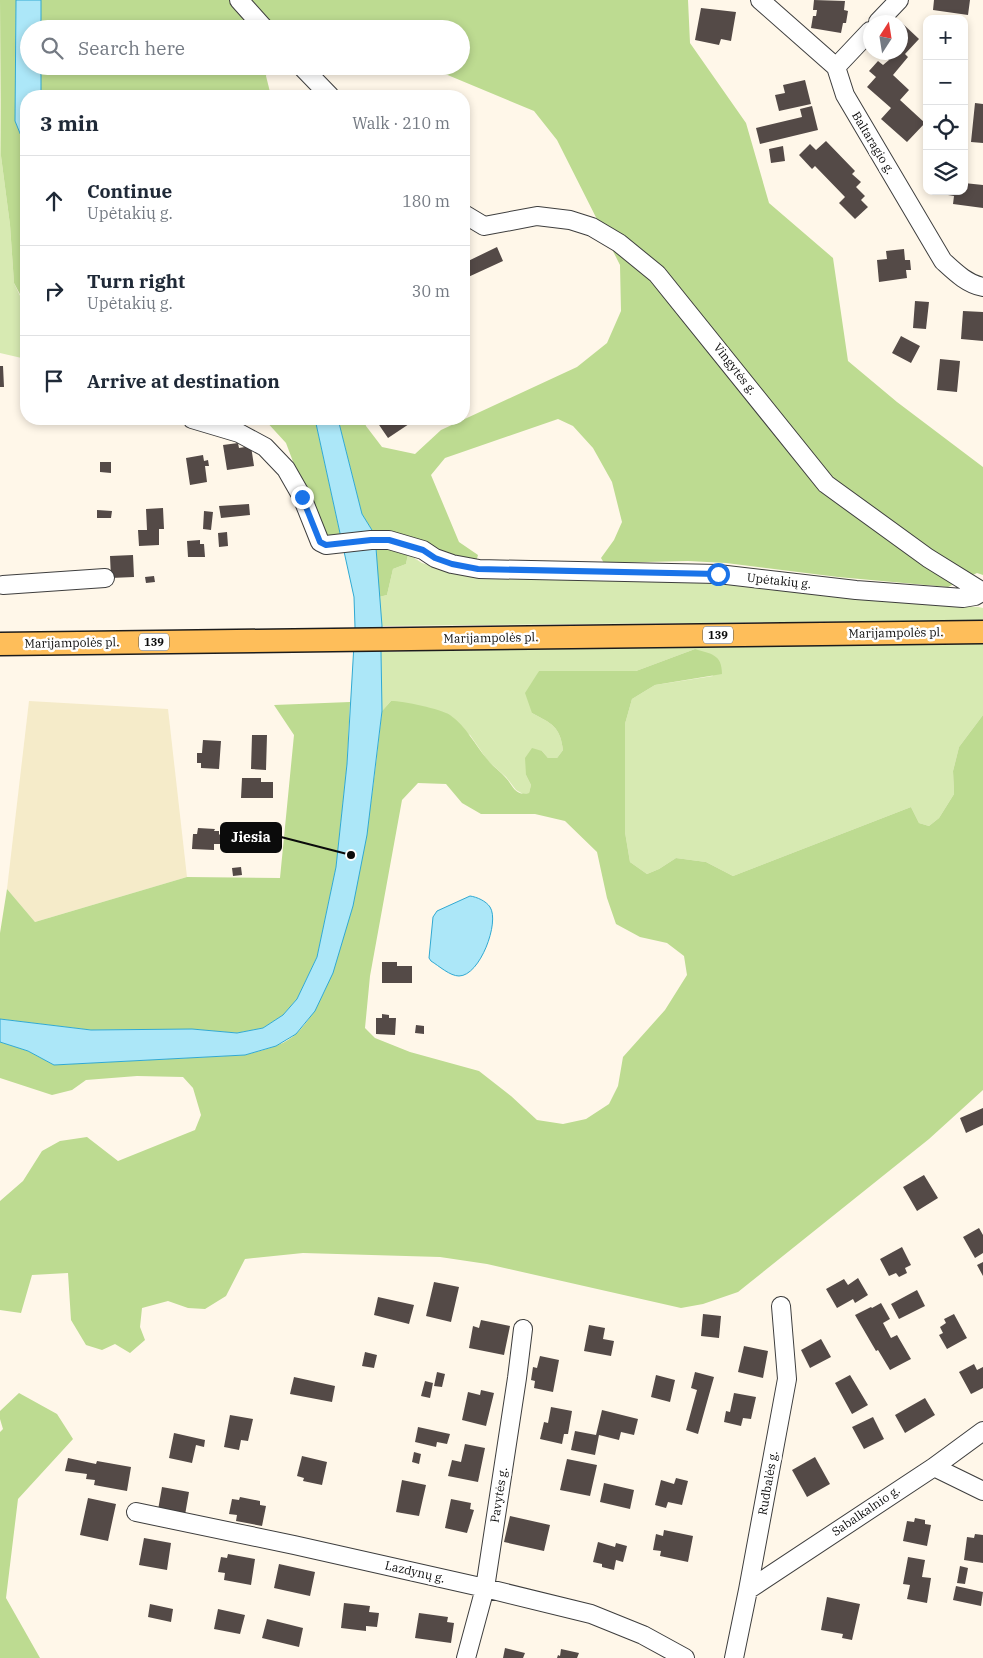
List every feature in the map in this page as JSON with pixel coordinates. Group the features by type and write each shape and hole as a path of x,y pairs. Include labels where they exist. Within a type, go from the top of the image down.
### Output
{"main road":[{"name":"Marijampolės pl.","path":"0,644 983,632"}],"street":[{"path":"239,0 257,20"},
{"path":"760,0 836,67 863,38"},
{"path":"885,15 899,0"},
{"name":"Baltaragio g.","path":"836,67 845,96 943,261 968,281 983,287"},
{"path":"310,75 324,90"},
{"name":"Vingytės g.","path":"470,218 484,226 537,216 570,220 592,227 619,243 657,274 826,484 928,558 983,592"},
{"name":"Upėtakių g.","path":"212,425 238,433 265,447 286,469 298,490 320,542 326,545 389,540 423,550 435,558 452,564 478,569 718,574 856,590 963,598 975,596 983,592"},
{"path":"3,585 104,578"},
{"name":"Rudbalės g.","path":"734,1658 786,1379 781,1306"},
{"name":"Pavytės g.","path":"466,1658 485,1588 523,1329"},
{"name":"Sabalkalnio g.","path":"748,1590 934,1466 983,1431"},
{"path":"934,1466 983,1492"},
{"name":"Lazdynų g.","path":"136,1512 294,1545 590,1614 644,1635 685,1658"}],"shaded area":[{"path":"29,701 168,709 187,877 35,922 7,889"}],"green space":[{"path":"0,0 16,0 15,121 20,133 20,294 14,283 10,225 1,156"},
{"path":"41,0 688,0 690,43 746,123 769,203 833,258 848,361 897,402 983,467 983,575 977,573 948,587 838,577 726,563 688,561 604,563 601,558 614,540 622,522 612,482 593,448 573,426 558,419 445,458 431,475 459,542 478,555 476,562 436,550 408,554 406,564 393,569 387,595 379,597 375,535 362,514 340,425 366,425 382,447 415,454 441,430 452,425 470,425 470,417 577,367 607,343 621,311 620,265 557,140 534,111 448,75 470,75 470,20 41,20"},
{"path":"41,75 266,75 270,90 41,90"},
{"path":"0,100 1,156 10,225 14,283 20,296 20,358 0,353"},
{"path":"270,425 316,425 341,538 332,540 319,531 286,443"},
{"path":"408,554 422,563 442,569 716,581 877,600 978,607 983,608 983,620 382,626 379,597 387,595 393,569 406,564"},
{"path":"983,642 983,715 959,747 953,771 954,794 939,818 929,826 919,823 911,807 733,876 706,862 676,858 647,874 630,862 625,832 625,724 632,699 655,685 713,676 695,649 636,671 539,671 532,713 554,727 560,736 563,750 557,758 548,758 542,751 526,775 531,785 529,793 523,794 516,790 506,777 488,761 470,735 391,701 382,711 381,652"},
{"path":"695,649 711,654 718,659 722,674 655,685 632,699 625,724 625,832 630,862 647,874 676,858 706,862 733,876 911,807 919,823 929,826 939,818 954,794 953,771 959,747 983,715 983,1090 929,1139 738,1292 703,1304 681,1308 487,1264 440,1257 303,1253 245,1259 226,1296 205,1309 188,1308 168,1301 142,1308 140,1327 145,1340 130,1353 115,1344 102,1350 86,1345 71,1320 68,1273 32,1275 21,1313 0,1310 0,1201 23,1181 42,1151 60,1141 87,1137 118,1161 195,1130 201,1115 193,1088 183,1077 137,1076 86,1080 72,1090 52,1095 0,1078 0,1042 28,1051 54,1065 245,1055 286,1041 297,1033 313,1013 330,979 342,942 357,885 371,799 382,711 391,701 439,710 456,719 489,762 504,775 515,790 524,794 529,793 531,785 526,775 525,758 532,748 542,751 548,758 557,758 563,750 557,731 550,723 532,713 525,693 539,671 636,671","holes":["418,783 446,784 462,803 481,814 535,814 565,821 597,852 607,898 616,924 640,937 667,943 684,956 687,975 665,1010 623,1057 618,1086 609,1104 586,1119 563,1124 537,1120 511,1096 479,1071 410,1052 375,1038 365,1028 370,976 402,800"]},
{"path":"350,702 347,764 336,867 317,957 297,999 283,1015 263,1028 237,1033 192,1029 91,1030 0,1019 0,933 7,889 35,922 187,877 280,878 294,735 274,705"},
{"path":"19,1393 57,1414 73,1439 18,1499 6,1598 40,1658 0,1658 0,1432 3,1429 0,1411"}],"water":[{"path":"16,0 41,0 41,20 20,20 20,75 41,75 41,90 20,90 20,133 15,121"},
{"path":"316,425 340,425 362,514 375,535 382,626 382,711 367,835 353,906 333,973 315,1011 296,1034 276,1046 245,1055 54,1065 28,1051 0,1042 0,1019 91,1030 192,1029 237,1033 263,1028 283,1015 297,999 317,957 336,867 347,764 355,627 354,597"},
{"path":"470,896 476,897 490,907 492,924 481,958 467,974 456,976 429,958 433,917 437,911"}],"building":[{"path":"814,0 845,1 844,10 848,11 846,23 843,23 841,33 811,28 813,16 816,16 817,10 813,10"},
{"path":"934,0 970,0 968,15 933,10"},
{"path":"701,8 736,12 731,41 721,39 719,45 695,40"},
{"path":"908,29 919,39 908,51"},
{"path":"889,60 906,60 893,75 909,90 900,100 923,121 923,125 907,142 881,119 891,108 867,87 876,77 869,71 878,61 883,65"},
{"path":"805,80 811,104 779,111 775,95 785,93 783,85"},
{"path":"975,103 983,104 983,143 971,142"},
{"path":"812,106 818,130 760,144 756,128 802,117 800,109"},
{"path":"826,141 855,171 852,174 861,182 856,187 865,196 861,200 868,207 855,219 839,203 845,197 815,166 812,169 799,155 810,144 816,150"},
{"path":"783,146 785,161 771,163 769,149"},
{"path":"968,183 983,185 983,208 953,204 954,196 948,195 968,195"},
{"path":"497,247 503,261 470,276 470,260"},
{"path":"904,249 905,260 910,260 911,270 906,270 907,278 879,282 877,260 887,259 886,251"},
{"path":"915,301 929,302 926,329 913,328"},
{"path":"963,311 983,312 983,341 961,339"},
{"path":"901,336 920,346 911,363 892,353"},
{"path":"940,359 960,361 957,392 937,390"},
{"path":"0,366 3,366 4,387 0,387"},
{"path":"379,425 408,425 388,438"},
{"path":"238,443 239,448 251,446 254,466 227,470 223,445"},
{"path":"203,455 204,461 208,460 209,466 205,466 207,482 190,485 186,458"},
{"path":"100,462 111,462 111,473 100,472"},
{"path":"249,504 250,515 221,518 219,506"},
{"path":"163,508 164,529 159,529 159,545 139,546 138,530 147,530 146,509"},
{"path":"97,510 112,511 111,518 97,518"},
{"path":"204,511 213,512 211,530 203,529"},
{"path":"227,532 228,546 219,547 218,533"},
{"path":"200,540 200,544 204,544 205,557 188,557 187,541"},
{"path":"133,555 134,577 111,578 110,556"},
{"path":"154,576 155,582 146,583 145,577"},
{"path":"252,735 267,735 266,770 251,769"},
{"path":"203,740 221,741 219,769 201,768 201,763 197,763 197,753 202,753"},
{"path":"242,778 261,778 261,782 273,782 273,798 241,798"},
{"path":"198,828 219,831 220,844 214,844 214,850 192,849 193,834 197,834"},
{"path":"233,835 243,836 243,852 232,851"},
{"path":"241,867 242,875 233,876 232,868"},
{"path":"382,962 397,962 397,966 412,966 412,983 382,983"},
{"path":"382,1014 389,1015 389,1018 396,1018 395,1035 376,1034 376,1018 382,1018"},
{"path":"416,1025 424,1026 424,1034 415,1033"},
{"path":"983,1108 983,1125 966,1133 960,1118"},
{"path":"924,1175 938,1198 917,1211 903,1187"},
{"path":"979,1228 983,1235 983,1253 975,1258 963,1237"},
{"path":"902,1247 911,1265 905,1268 907,1273 899,1277 896,1273 889,1276 880,1259"},
{"path":"983,1262 983,1276 977,1265"},
{"path":"858,1278 868,1295 855,1303 853,1299 837,1308 826,1289 844,1279 848,1285"},
{"path":"434,1282 459,1287 451,1322 426,1316"},
{"path":"917,1290 925,1306 899,1319 891,1304"},
{"path":"378,1297 414,1305 409,1324 374,1315"},
{"path":"881,1303 890,1319 883,1323 891,1338 897,1335 911,1359 890,1370 878,1350 876,1351 855,1315"},
{"path":"703,1314 721,1316 719,1338 701,1336"},
{"path":"954,1314 967,1338 947,1349 939,1335 943,1333 940,1327 946,1323 944,1319"},
{"path":"481,1320 510,1326 504,1355 469,1348 473,1326 479,1328"},
{"path":"589,1325 605,1328 603,1339 614,1341 611,1356 584,1351"},
{"path":"821,1339 831,1357 810,1368 801,1350"},
{"path":"744,1346 768,1351 763,1378 738,1372"},
{"path":"365,1352 377,1355 374,1368 362,1366"},
{"path":"540,1356 559,1360 553,1392 534,1388 535,1381 531,1380 533,1367 537,1368"},
{"path":"974,1364 977,1370 983,1367 983,1388 971,1394 959,1372"},
{"path":"437,1372 445,1374 442,1387 434,1386"},
{"path":"695,1372 714,1377 698,1434 686,1430 697,1390 691,1388"},
{"path":"656,1375 675,1380 670,1402 651,1397"},
{"path":"850,1375 868,1405 852,1414 835,1383"},
{"path":"294,1377 335,1386 332,1402 290,1394"},
{"path":"425,1381 433,1383 430,1398 421,1396"},
{"path":"481,1390 494,1393 486,1426 462,1420 468,1392 480,1395"},
{"path":"734,1393 756,1397 751,1419 743,1418 741,1426 724,1422 726,1411 730,1412"},
{"path":"925,1398 935,1415 905,1433 895,1415"},
{"path":"551,1407 572,1411 568,1434 564,1434 562,1444 540,1439 544,1422 548,1423"},
{"path":"602,1410 638,1419 634,1435 621,1432 619,1440 599,1435 595,1455 571,1450 575,1431 596,1435"},
{"path":"230,1415 253,1419 248,1441 241,1440 239,1450 224,1447"},
{"path":"873,1417 884,1439 864,1449 852,1427"},
{"path":"418,1427 450,1434 447,1444 437,1442 436,1447 415,1442"},
{"path":"174,1433 205,1440 204,1447 196,1445 192,1463 169,1458"},
{"path":"465,1444 485,1448 478,1482 448,1476 452,1460 461,1462"},
{"path":"414,1452 421,1454 419,1464 412,1462"},
{"path":"302,1456 327,1462 322,1485 303,1481 304,1478 297,1476"},
{"path":"815,1457 830,1484 807,1497 792,1470"},
{"path":"68,1458 96,1464 97,1461 131,1467 127,1491 94,1485 95,1480 86,1479 87,1474 65,1471"},
{"path":"567,1459 597,1465 590,1496 560,1490"},
{"path":"676,1478 688,1481 682,1505 668,1502 666,1508 655,1505 661,1480 674,1484"},
{"path":"402,1480 426,1485 419,1516 396,1512"},
{"path":"604,1483 634,1490 630,1509 600,1502"},
{"path":"162,1487 189,1492 185,1515 158,1510"},
{"path":"240,1497 260,1501 260,1505 266,1506 262,1526 236,1521 237,1515 229,1514 232,1499 239,1500"},
{"path":"88,1498 116,1504 108,1541 80,1535"},
{"path":"451,1499 471,1503 470,1509 474,1510 467,1533 445,1528"},
{"path":"510,1516 550,1525 544,1551 504,1542"},
{"path":"915,1518 925,1520 925,1524 931,1525 927,1546 903,1541 907,1521 914,1522"},
{"path":"664,1530 693,1536 688,1562 660,1556 661,1551 653,1550 656,1534 663,1536"},
{"path":"975,1534 983,1535 983,1563 964,1560 967,1537 974,1538"},
{"path":"144,1538 171,1543 167,1570 139,1565"},
{"path":"598,1542 615,1547 616,1543 627,1546 623,1562 616,1560 614,1570 593,1562"},
{"path":"228,1554 255,1559 251,1585 224,1580 225,1573 218,1572 221,1557 227,1558"},
{"path":"908,1557 925,1560 922,1577 931,1578 927,1603 907,1599 910,1585 903,1584"},
{"path":"279,1564 315,1572 310,1596 274,1588"},
{"path":"960,1566 968,1568 965,1584 957,1583"},
{"path":"956,1586 983,1592 981,1606 953,1600"},
{"path":"827,1597 860,1604 852,1640 842,1638 843,1634 821,1630"},
{"path":"344,1603 370,1606 369,1612 379,1613 377,1627 366,1626 366,1631 341,1628"},
{"path":"150,1604 173,1609 171,1622 148,1617"},
{"path":"218,1609 245,1615 240,1634 214,1629"},
{"path":"419,1613 448,1617 447,1622 454,1623 451,1643 415,1638"},
{"path":"267,1619 303,1628 299,1647 262,1638"},
{"path":"505,1648 525,1653 523,1658 503,1658"},
{"path":"561,1649 579,1653 577,1658 557,1658 558,1655 560,1656"}],"place":[{"name":"Jiesia","path":"351,855"}],"route":[{"path":"302,497 320,542 326,545 389,540 423,550 435,558 452,564 478,569 718,574"}]}
